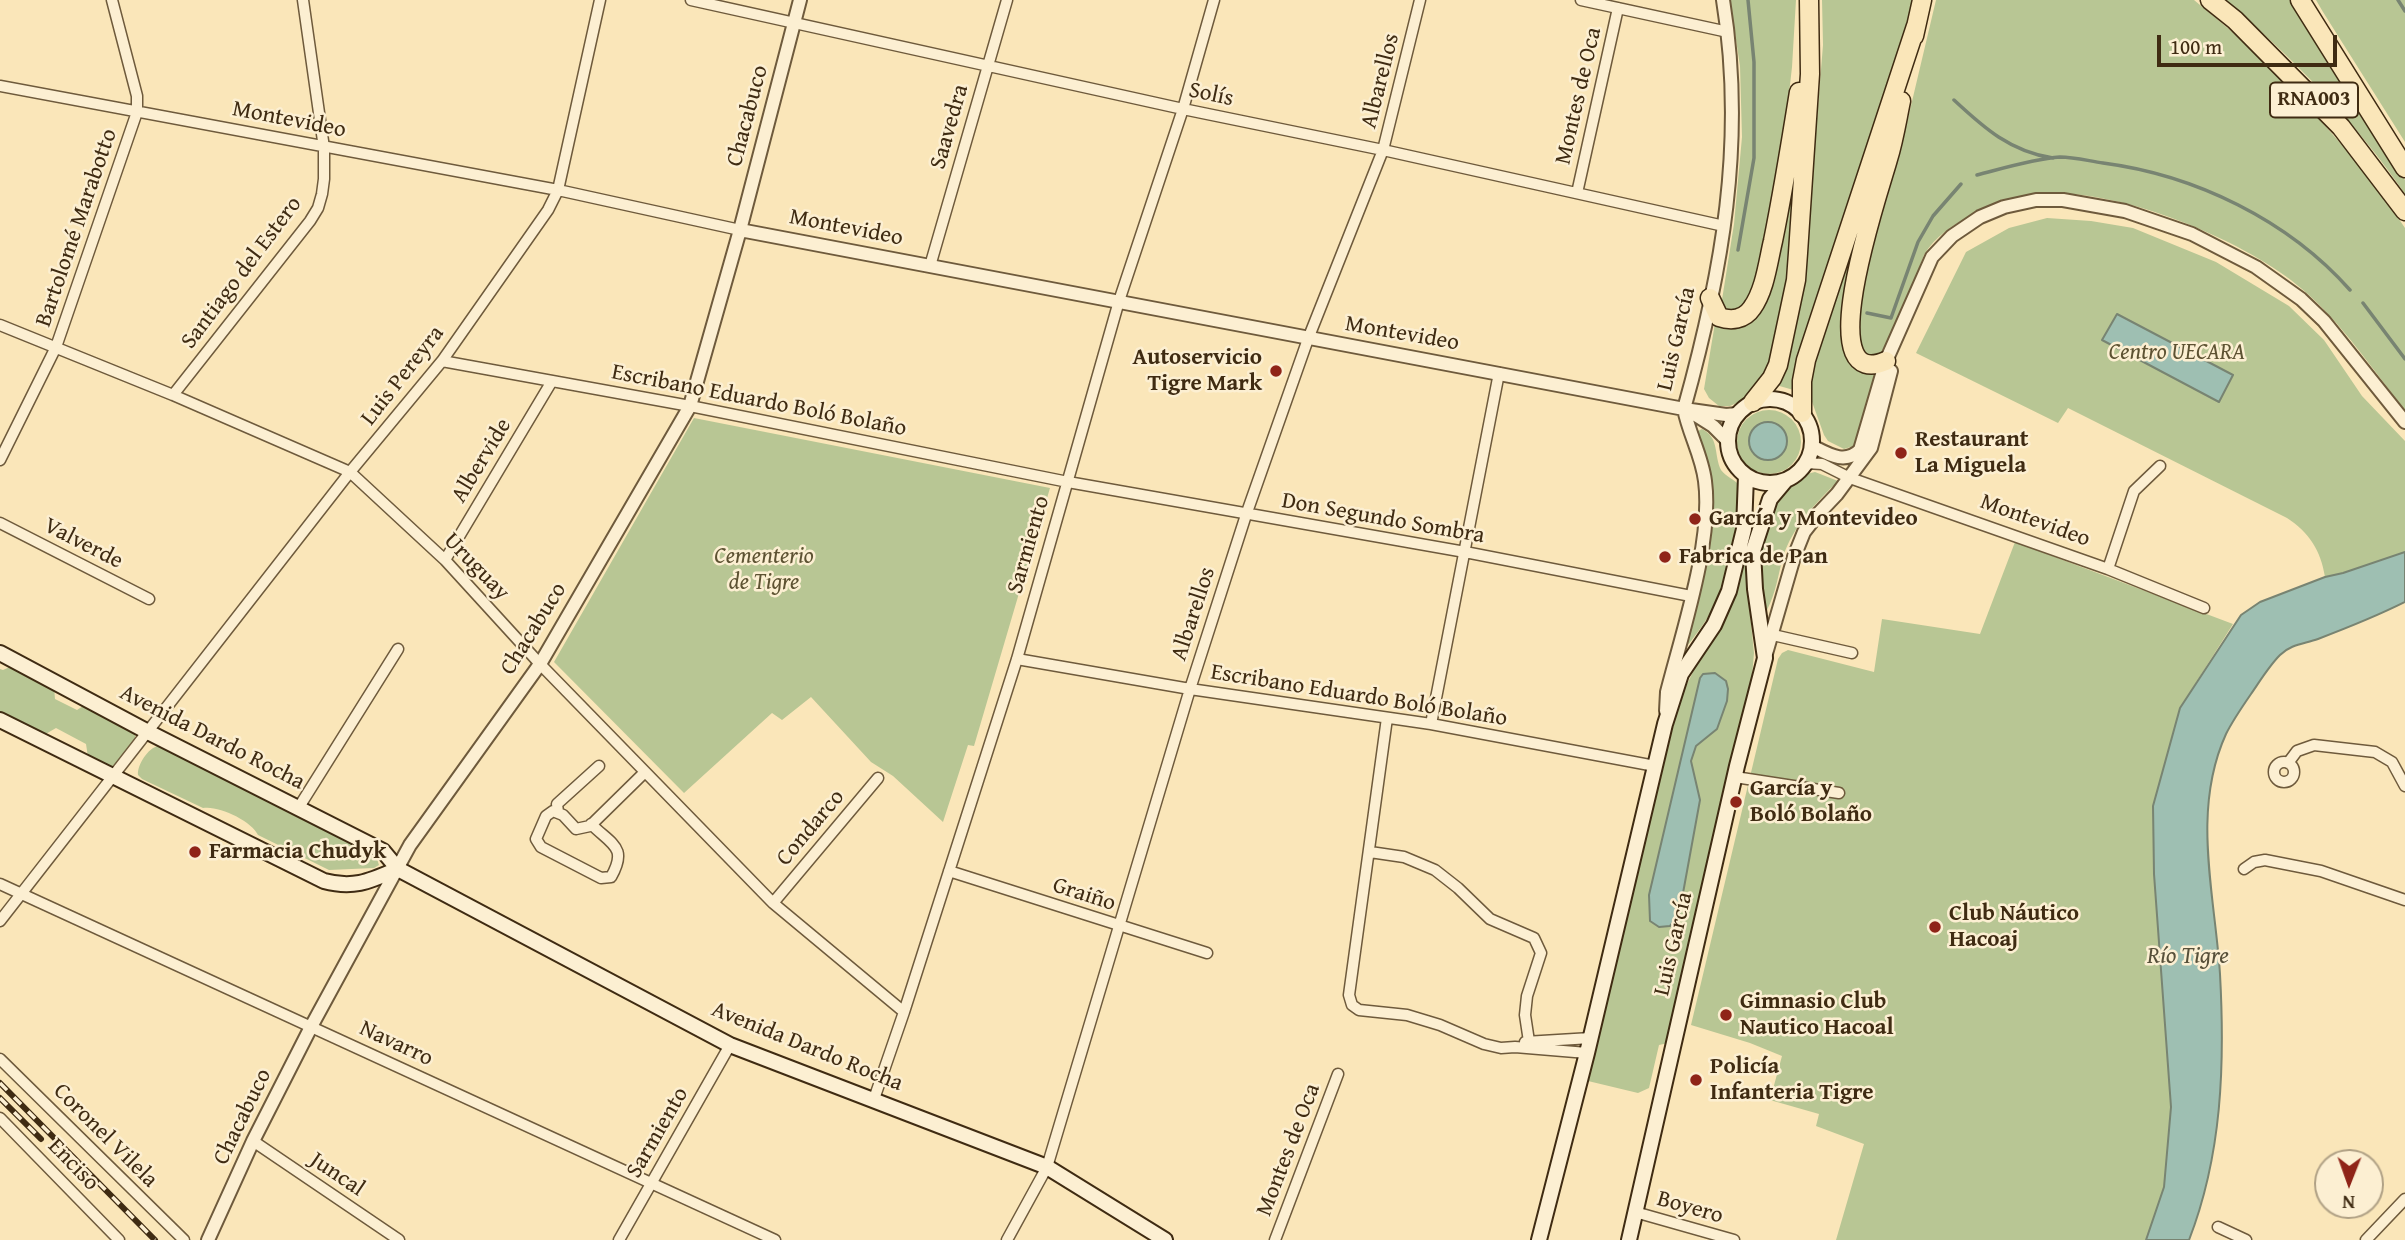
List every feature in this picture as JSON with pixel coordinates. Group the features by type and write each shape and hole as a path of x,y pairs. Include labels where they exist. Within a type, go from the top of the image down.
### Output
{"highway":[{"path":"1886,361 1874,366 1859,360 1851,346 1849,322 1867,232 1891,150 1922,0"},
{"name":"RNA003","path":"2210,0 2235,20 2341,127 2405,211"},
{"name":"RNA003","path":"2300,0 2405,167"},
{"path":"1710,298 1719,317 1731,320 1739,318 1754,307 1763,282 1785,183 1809,2"},
{"path":"1753,402 1772,378 1777,365 1796,280 1810,74 1809,2"},
{"path":"1802,413 1802,381 1806,360 1916,26"}],"main road":[{"path":"1774,399 1794,406 1802,413 1812,434 1812,446 1806,463 1794,476 1766,483 1746,476 1732,461 1727,440 1731,422 1753,402 1774,399"},
{"name":"Luis García","path":"1539,1240 1591,1038 1665,724 1681,674 1714,625 1729,591 1744,529 1746,476"},
{"name":"Luis García","path":"1629,1240 1735,776 1765,658 1755,589 1753,551 1770,499 1786,480"},
{"name":"Avenida Dardo Rocha","path":"0,653 148,732 383,850 398,869 730,1045 1047,1167 1165,1240"},
{"path":"0,720 324,881 342,886 370,881 398,869"}],"street":[{"name":"Bartolomé Marabotto","path":"0,460 56,347 137,112 137,96 112,0"},
{"name":"Santiago del Estero","path":"173,396 310,222 318,208 324,179 324,148 303,0"},
{"name":"Luis Pereyra","path":"0,921 350,472 442,361 548,210 558,190 600,0"},
{"name":"Solís","path":"691,0 1724,226"},
{"name":"Chacabuco","path":"208,1240 253,1141 312,1025 410,845 540,664 690,406 740,230 800,0"},
{"name":"Saavedra","path":"930,266 1007,0"},
{"name":"Sarmiento","path":"874,1099 1017,659 1119,301 1183,109 1214,0"},
{"name":"Albarellos","path":"1007,1240 1047,1167 1190,689 1246,515 1308,339 1383,150 1420,0"},
{"path":"1581,0 1728,32"},
{"name":"Luis García","path":"1665,724 1667,692 1704,538 1705,481 1684,409 1724,226 1733,136 1728,32 1723,0"},
{"name":"Montes de Oca","path":"1577,193 1618,8"},
{"name":"Montevideo","path":"0,86 558,190 740,230 1308,339 1712,414 1737,414"},
{"name":"Luis García","path":"1839,458 1855,455 1860,450 1886,361 1932,257 1962,228 2004,207 2036,200 2063,200 2125,211 2192,234 2256,267 2301,299 2324,321 2405,422"},
{"name":"Uruguay","path":"0,325 350,472 445,560 540,664 773,903 904,1012"},
{"name":"Luis García","path":"1765,658 1794,557 1804,532 1866,457 1875,438 1898,337"},
{"name":"Escribano Eduardo Boló Bolaño","path":"442,361 690,406 1068,482"},
{"path":"1431,724 1499,373"},
{"path":"1693,377 1700,404 1712,414"},
{"name":"Albervide","path":"445,560 552,381"},
{"name":"Montevideo","path":"1684,409 1713,426 1727,440"},
{"path":"1812,446 1839,458 1850,478"},
{"name":"Montevideo","path":"1806,463 1822,464 1850,478 2108,569 2204,608"},
{"path":"2108,569 2134,491 2160,466"},
{"name":"Don Segundo Sombra","path":"1068,482 1465,552 1691,596"},
{"name":"Valverde","path":"0,523 149,599"},
{"path":"1773,635 1852,653"},
{"path":"299,807 398,649"},
{"name":"Escribano Eduardo Boló Bolaño","path":"1017,659 1190,689 1431,724 1654,766"},
{"path":"1387,718 1349,995 1352,1005 1359,1010 1407,1015 1440,1024 1501,1048 1591,1038"},
{"path":"2288,763 2297,751 2314,745 2375,752 2392,762 2405,786"},
{"path":"558,812 557,804 599,766"},
{"path":"591,824 618,850 620,856 611,877 607,879 538,844 536,839 546,816 553,811 558,812 576,829 591,824 646,772"},
{"path":"1735,776 1839,793"},
{"name":"Condarco","path":"773,903 878,778"},
{"path":"1370,852 1404,857 1435,870 1490,919 1534,937 1541,953 1527,996 1525,1015 1529,1044"},
{"path":"2244,869 2254,862 2265,860 2321,871 2405,900"},
{"name":"Graiño","path":"949,871 1207,953"},
{"name":"Navarro","path":"0,884 312,1025 775,1240"},
{"path":"1529,1044 1587,1053"},
{"name":"Sarmiento","path":"619,1240 730,1045"},
{"name":"Coronel Vilela","path":"0,1059 184,1240"},
{"name":"Montes de Oca","path":"1275,1240 1338,1074"},
{"name":"Enciso","path":"0,1118 119,1240"},
{"name":"Juncal","path":"253,1141 399,1240"},
{"path":"2366,1240 2405,1199"},
{"name":"Boyero","path":"1635,1212 1734,1240"},
{"path":"2218,1227 2246,1240"}],"green space":[{"path":"1730,0 1796,0 1781,165 1756,292 1737,314 1723,311 1721,306 1734,224 1742,137 1740,66"},
{"path":"1822,0 1915,0 1797,391 1776,385 1785,371 1805,265 1823,45"},
{"path":"1936,0 2194,0 2230,30 2320,120 2370,177 2405,228 2405,410 2330,316 2277,270 2211,234 2174,219 2136,206 2063,194 2032,195 2001,202 1965,219 1939,237 1924,255 1887,349 1879,360 1865,361 1855,338 1856,318 1874,225 1882,212 1905,131"},
{"path":"2225,0 2292,0 2405,180 2405,194 2365,141 2321,91"},
{"path":"2316,0 2405,0 2405,142 2323,12"},
{"path":"1795,179 1794,244 1772,364 1758,385 1743,400 1730,406 1719,406 1709,398 1704,389 1716,317 1743,324 1790,183"},
{"path":"1863,217 1847,302 1864,369 1875,371 1861,438 1854,446 1844,449 1828,441 1824,435 1811,399 1811,370 1857,225"},
{"name":"Centro UECARA","path":"2047,218 2091,221 2133,228 2216,262 2289,306 2324,340 2362,396 2405,441 2405,552 2325,577 2313,543 2302,529 2287,518 2068,408 2058,423 1916,353 1966,252 2009,228"},
{"path":"1769,410 1781,412 1792,419 1799,430 1799,454 1792,465 1781,472 1769,474 1757,472 1746,465 1739,454 1737,442 1739,430 1746,419 1757,412"},
{"name":"Cementerio de Tigre","path":"694,418 1050,488 974,746 968,745 943,822 893,776 871,762 811,697 782,720 772,713 684,793 554,662"},
{"path":"1702,429 1714,441 1721,470 1737,483 1737,513 1728,566 1718,597 1706,621 1684,650 1709,537 1697,441 1698,431"},
{"path":"1815,472 1838,481 1793,535 1783,557 1775,591 1767,610 1759,568 1768,516 1786,488 1799,478"},
{"path":"1746,536 1750,537 1745,563 1754,653 1751,688 1668,1043 1659,1045 1649,1088 1638,1093 1588,1081 1680,698 1710,638"},
{"name":"Club Náutico Hacoaj","path":"2015,542 2233,624 2180,708 2153,806 2154,874 2171,1107 2164,1187 2146,1240 1836,1240 1864,1144 1816,1126 1819,1114 1770,1100 1782,1056 1691,1025 1778,659 1788,650 1874,672 1882,619 1980,634"},
{"path":"12,666 54,687 55,699 77,710 86,704 135,731 135,742 115,766 107,766 88,757 86,744 56,728 44,735 0,712 0,669"},
{"path":"158,746 376,856 379,865 374,868 329,870 258,835 249,824 234,815 217,809 203,808 142,779 138,775 141,762 147,753"}],"water":[{"path":"2117,314 2233,375 2219,402 2102,340"},
{"path":"1768,422 1781,428 1787,441 1781,454 1768,460 1755,454 1749,441 1755,428"},
{"name":"Río Tigre","path":"2405,552 2405,602 2284,651 2238,714 2226,734 2215,763 2207,823 2210,884 2220,974 2222,1042 2215,1142 2200,1208 2189,1240 2146,1240 2164,1187 2171,1107 2154,874 2153,806 2180,708 2241,615 2260,602 2325,577"},
{"path":"1715,673 1726,681 1727,701 1717,729 1696,746 1691,761 1700,800 1679,915 1670,926 1659,927 1650,921 1649,895 1700,678 1703,674"}],"waterway":[{"path":"1738,250 1754,158 1754,62 1748,0"},
{"path":"2398,0 2405,11"},
{"path":"1954,100 1999,137 2024,150 2053,158"},
{"path":"1977,175 2060,157 2137,169 2172,178 2205,190 2269,222 2298,242 2350,290"},
{"path":"1867,313 1891,318 1918,242 1933,216 1961,184"},
{"path":"2363,303 2405,359"}],"railway":[{"path":"0,1083 155,1240"},
{"path":"0,1098 41,1139"}],"place":[{"name":"Autoservicio Tigre Mark","path":"1276,371"},
{"name":"Restaurant La Miguela","path":"1901,453"},
{"name":"García y Montevideo","path":"1695,519"},
{"name":"Fabrica de Pan","path":"1665,557"},
{"name":"García y Boló Bolaño","path":"1736,802"},
{"name":"Farmacia Chudyk","path":"195,852"},
{"name":"Club Náutico Hacoaj","path":"1935,927"},
{"name":"Gimnasio Club Nautico Hacoal","path":"1726,1015"},
{"name":"Policía Infanteria Tigre","path":"1696,1080"}]}
